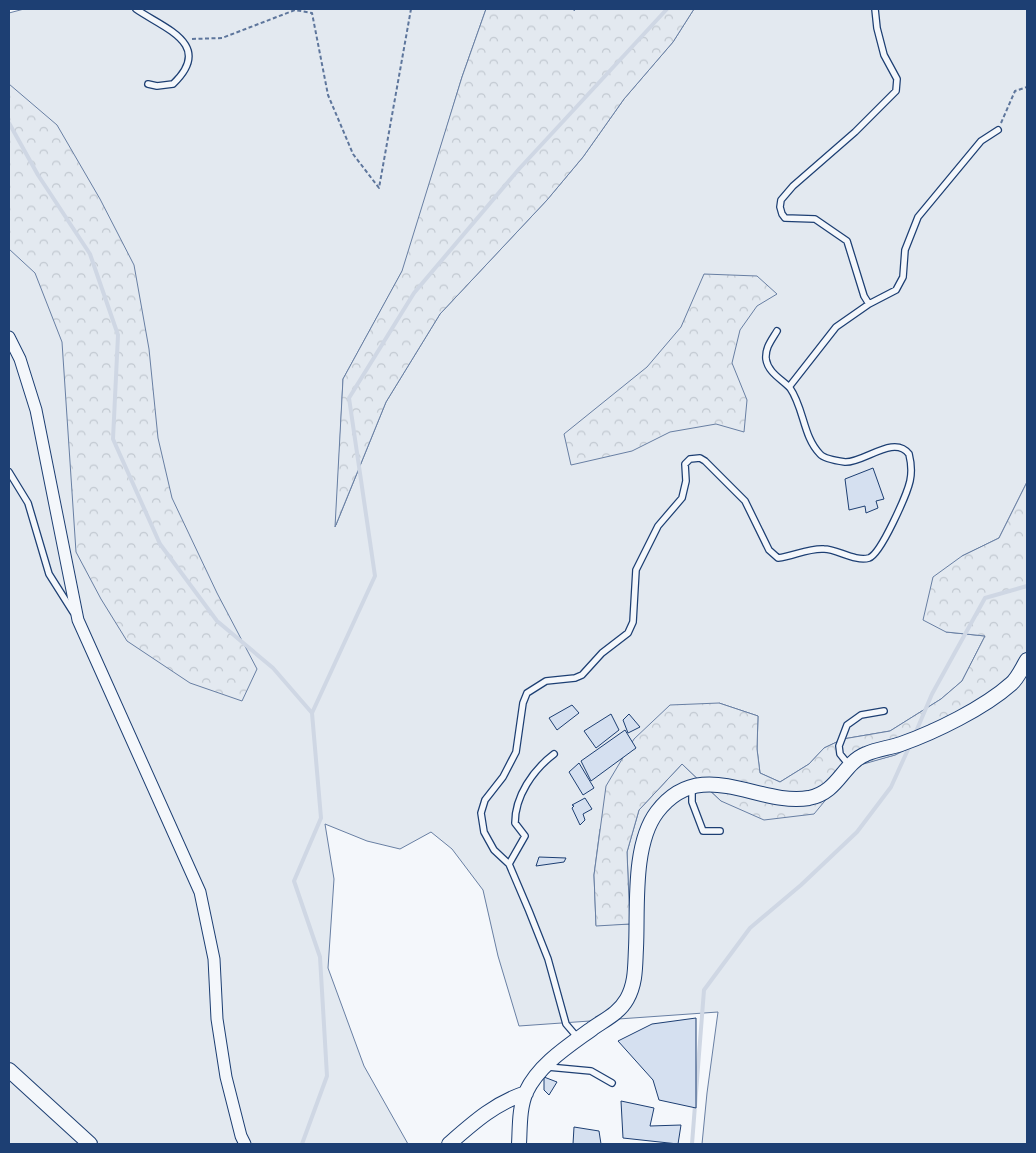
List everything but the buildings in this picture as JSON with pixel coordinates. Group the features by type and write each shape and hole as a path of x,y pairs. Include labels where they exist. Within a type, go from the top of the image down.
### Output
{"street":[{"path":"9,338 20,359 36,410 78,620 200,892 214,959 217,1019 226,1077 245,1144"},
{"path":"519,1144 521,1111 526,1093 545,1066 579,1038 617,1013 627,999 635,979 640,861 646,835 656,813 673,796 692,787 717,784 789,799 809,798 826,792 864,754 902,744 989,701 1013,682 1027,660"},
{"path":"9,1070 90,1144"},
{"path":"449,1144 481,1116 507,1099 526,1093"}],"lane":[{"path":"136,9 183,39 188,57 185,68 179,78 167,85 148,84"},
{"path":"869,304 864,296 847,241 815,219 785,218 780,207 782,200 793,186 855,132 896,91 897,78 884,56 876,28 875,9"},
{"path":"789,387 836,327 869,304 896,290 903,277 905,250 918,217 981,141 998,130"},
{"path":"579,1038 566,1024 548,959 509,864 500,857 489,841 481,824 481,813 485,800 503,777 516,752 523,703 527,694 546,681 575,678 582,675 608,648 628,633 633,622 636,570 658,526 682,498 686,481 686,464 690,459 700,458 705,461 745,501 765,544 775,557 783,558 814,549 826,548 864,559 871,557 881,545 902,504 910,481 909,454 901,448 886,447 846,462 823,457 811,440 789,387 780,382 766,361 767,346 776,332"},
{"path":"9,472 28,502 49,574 78,620"},
{"path":"850,766 840,754 840,746 847,725 861,715 884,710"},
{"path":"509,864 525,836 515,823 518,804 526,786 540,764 554,754"},
{"path":"692,787 692,802 703,831 720,831"},
{"path":"545,1066 590,1071 612,1083"}],"path":[{"path":"183,39 222,38 295,10 312,13 328,95 353,154 379,188 411,9"},
{"path":"998,130 1015,91 1027,87"}],"green space":[{"path":"24,9 486,9 462,77 405,266 343,379 336,525 386,402 440,314 547,200 583,157 624,99 673,42 694,9 1027,9 1027,482 999,538 962,556 946,632 985,636 962,681 941,699 890,731 843,739 824,748 809,764 780,782 760,773 757,749 758,716 719,703 600,829 594,875 596,925 630,924 627,852 639,810 682,764 721,801 895,755 963,720 1027,666 1027,1144 702,1144 718,1012 519,1026 498,956 483,890 452,849 431,832 400,849 367,841 325,824 334,879 328,968 364,1066 408,1144 9,1144 9,13"},
{"path":"486,9 574,9 574,11 576,9 694,9 673,42 624,99 583,157 547,200 440,314 386,402 335,527 343,379 402,271 462,77"},
{"path":"9,84 57,125 100,199 134,265 149,349 158,438 172,498 217,593 257,669 242,701 190,683 127,641 101,599 76,552 62,342 35,273 9,249"},
{"path":"704,274 757,276 777,294 757,306 740,330 732,363 747,400 744,432 716,424 670,432 632,451 571,465 564,434 647,367 681,327"},
{"path":"1027,482 1027,666 963,720 895,755 853,767 814,814 764,820 721,801 682,764 639,810 627,852 630,924 596,926 594,875 606,786 634,739 670,705 719,703 758,716 757,749 760,773 780,782 809,764 824,748 843,739 890,731 941,699 962,681 985,636 946,632 923,620 933,577 962,556 999,538"}],"waterway":[{"path":"312,713 375,576 349,398 414,293 519,169 667,9"},
{"path":"9,123 38,175 90,254 118,335 113,439 160,544 217,621 273,668 312,713 321,818 294,881 320,957 327,1076 302,1144"},
{"path":"915,734 932,694 985,598 1027,586"},
{"path":"692,1144 704,990 750,928 801,885 857,832 891,787 910,745"}]}
